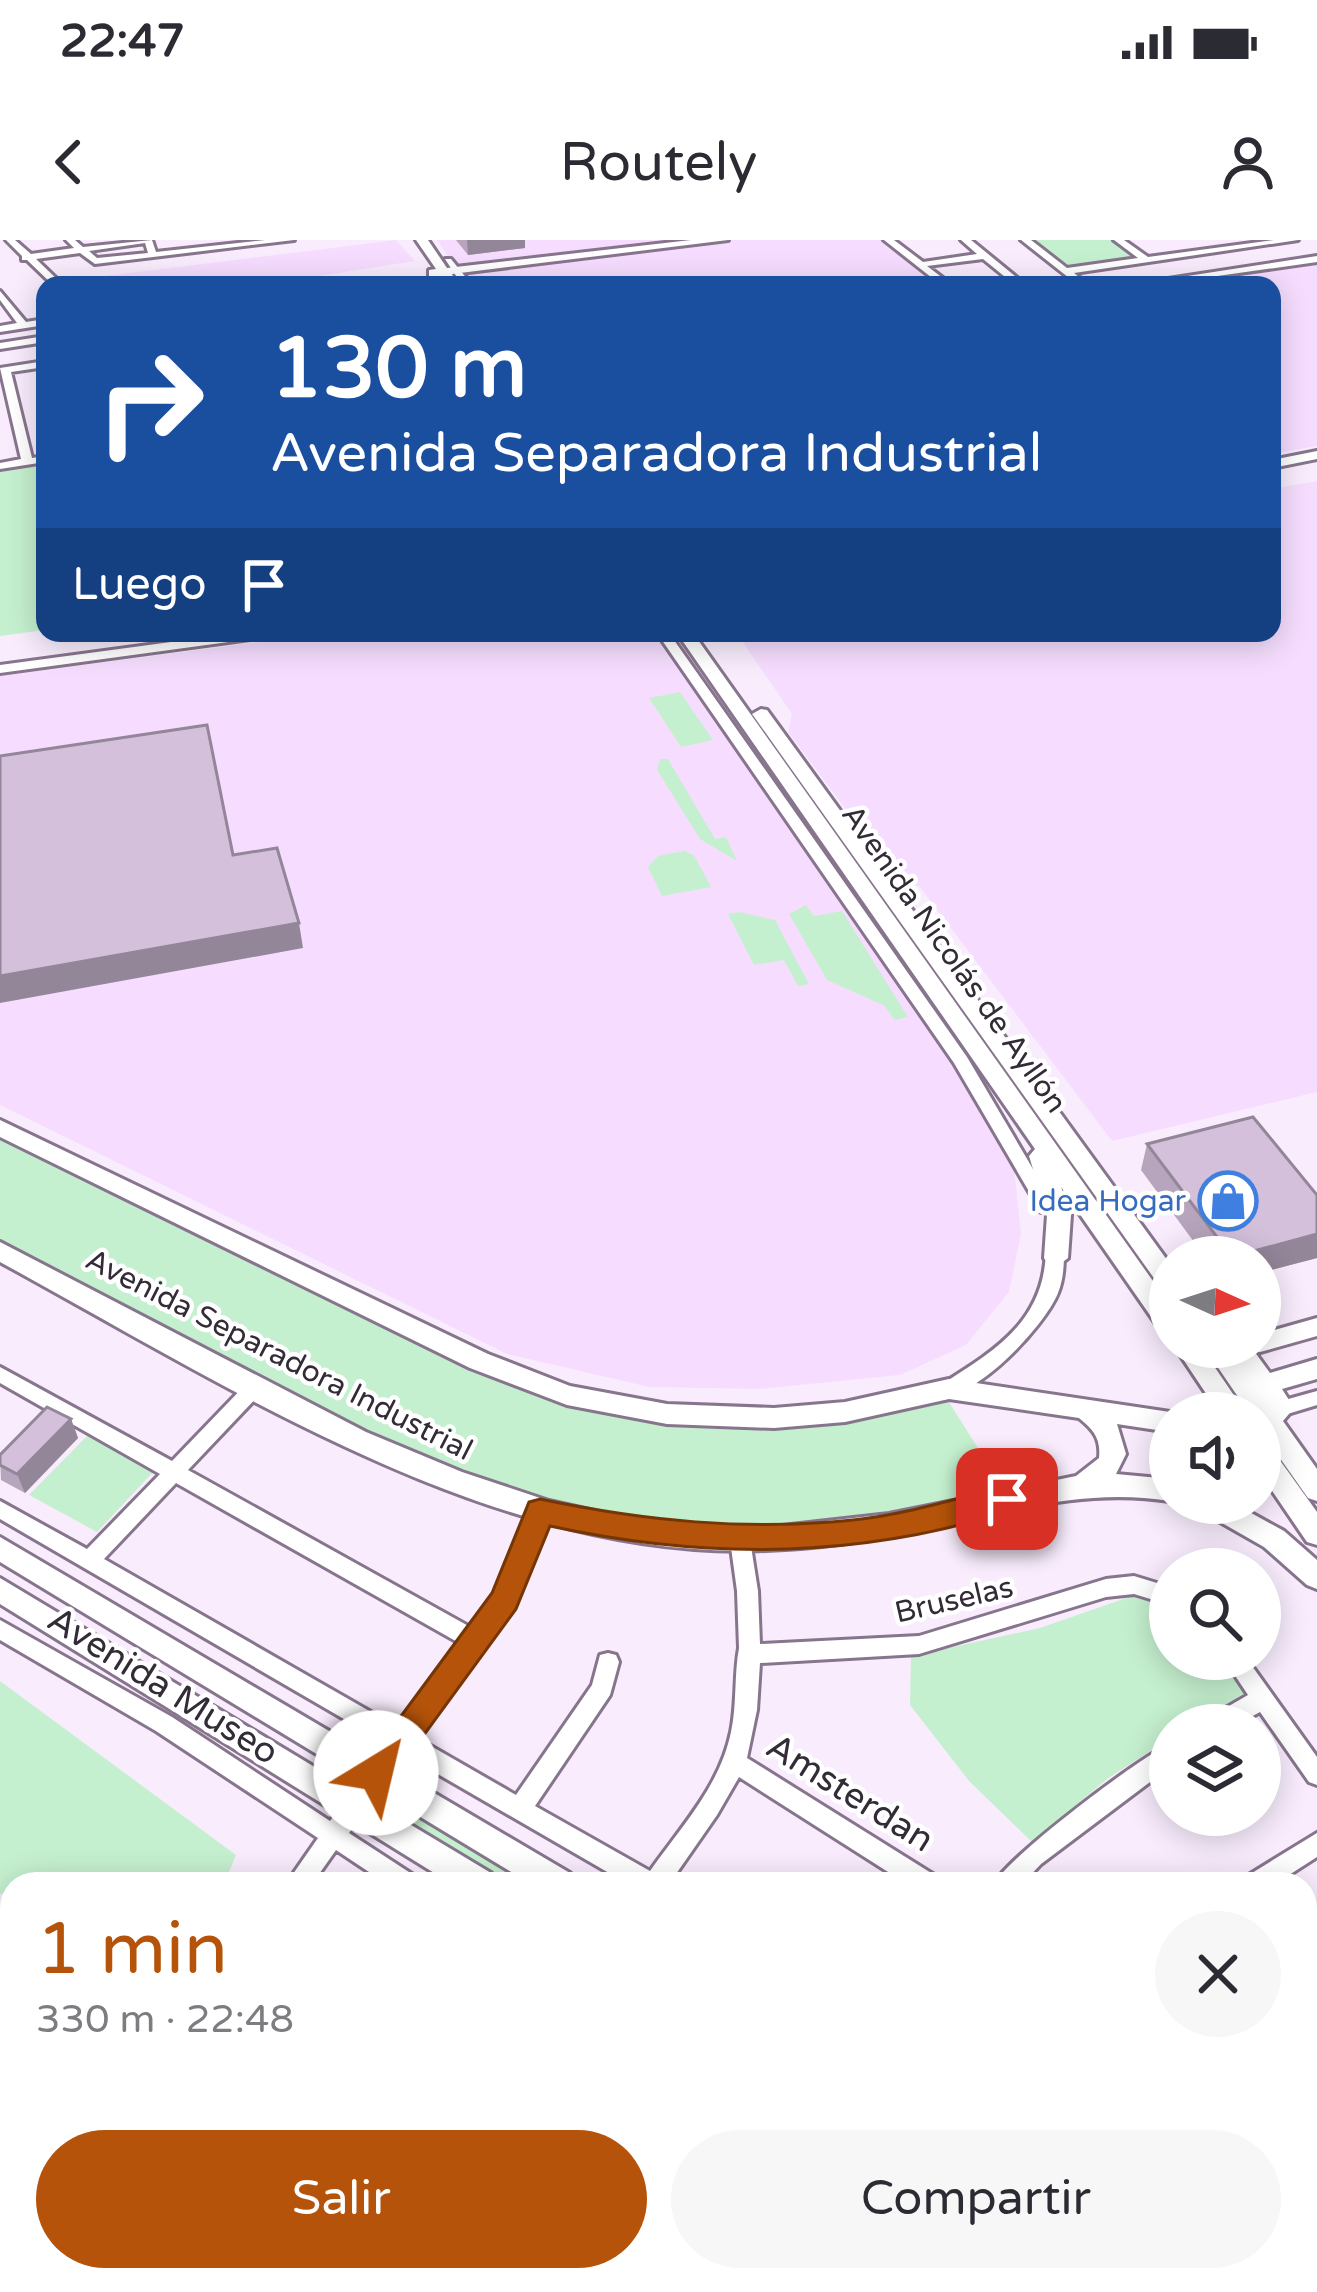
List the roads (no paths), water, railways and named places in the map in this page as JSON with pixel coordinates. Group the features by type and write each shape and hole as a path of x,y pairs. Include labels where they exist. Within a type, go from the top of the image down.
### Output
{"main road":[{"path":"410,240 442,274"},
{"path":"422,240 442,274"},
{"path":"434,240 442,274"},
{"path":"442,274 619,240"},
{"path":"442,274 722,240"},
{"path":"1281,465 1317,459"},
{"name":"Avenida Nicolás de Ayllón","path":"691,642 1149,1294"},
{"name":"Avenida Nicolás de Ayllón","path":"709,642 1149,1253"},
{"path":"1023,1114 1054,1192 1056,1258"},
{"path":"0,1128 479,1361 567,1395 667,1414 775,1418 845,1412 949,1389 1149,1419"},
{"name":"Avenida Separadora Industrial","path":"0,1251 416,1466 540,1511 625,1530 740,1540 858,1533 1085,1481 1149,1488"},
{"path":"1281,1337 1317,1327"},
{"path":"1232,1368 1250,1392"},
{"path":"1254,1368 1266,1392"},
{"path":"1265,1384 1317,1369"},
{"path":"1084,1408 1100,1419 1114,1448 1111,1463 1085,1481"},
{"path":"1281,1435 1317,1490"},
{"path":"1281,1482 1317,1534"},
{"path":"1247,1524 1274,1539 1317,1577"},
{"path":"0,1549 539,1872"},
{"path":"0,1590 460,1872"},
{"path":"156,1682 179,1675 190,1660"},
{"path":"400,1835 399,1811 423,1802"}],"street":[{"path":"10,240 47,276"},
{"path":"70,240 95,261 210,244 290,240"},
{"path":"0,257 148,240 153,255"},
{"path":"965,240 1011,276"},
{"path":"1024,240 1072,276"},
{"path":"1118,240 1146,260"},
{"path":"1180,240 1227,272"},
{"path":"1065,271 1294,240"},
{"path":"894,241 941,276"},
{"path":"894,241 939,276"},
{"path":"927,263 985,256"},
{"path":"1198,276 1317,259"},
{"path":"3,301 23,325"},
{"path":"0,329 36,323"},
{"path":"0,346 36,340"},
{"path":"27,461 3,371 36,366"},
{"path":"0,466 36,460"},
{"path":"0,669 154,642"},
{"name":"Avenida Nicolás de Ayllón","path":"669,642 962,1061 1044,1199 1056,1258"},
{"path":"949,1389 996,1360 1022,1335 1038,1311 1056,1258"},
{"path":"0,1374 476,1642"},
{"path":"92,1558 256,1386"},
{"path":"1281,1413 1317,1398"},
{"path":"0,1509 632,1872"},
{"path":"306,1872 505,1600 540,1511"},
{"path":"661,1872 734,1762 747,1654 747,1572 740,1540"},
{"name":"Bruselas","path":"747,1654 919,1645 1106,1588 1135,1585 1149,1589"},
{"name":"Avenida Museo","path":"0,1629 164,1724 388,1872"},
{"path":"520,1808 602,1688 608,1663"},
{"path":"1248,1680 1317,1775"},
{"path":"1253,1704 1260,1700"},
{"name":"Amsterdan","path":"734,1762 909,1872"},
{"path":"1018,1872 1149,1770"},
{"path":"1274,1872 1317,1844"}],"place":[{"name":"Idea Hogar","path":"1228,1201"}]}
